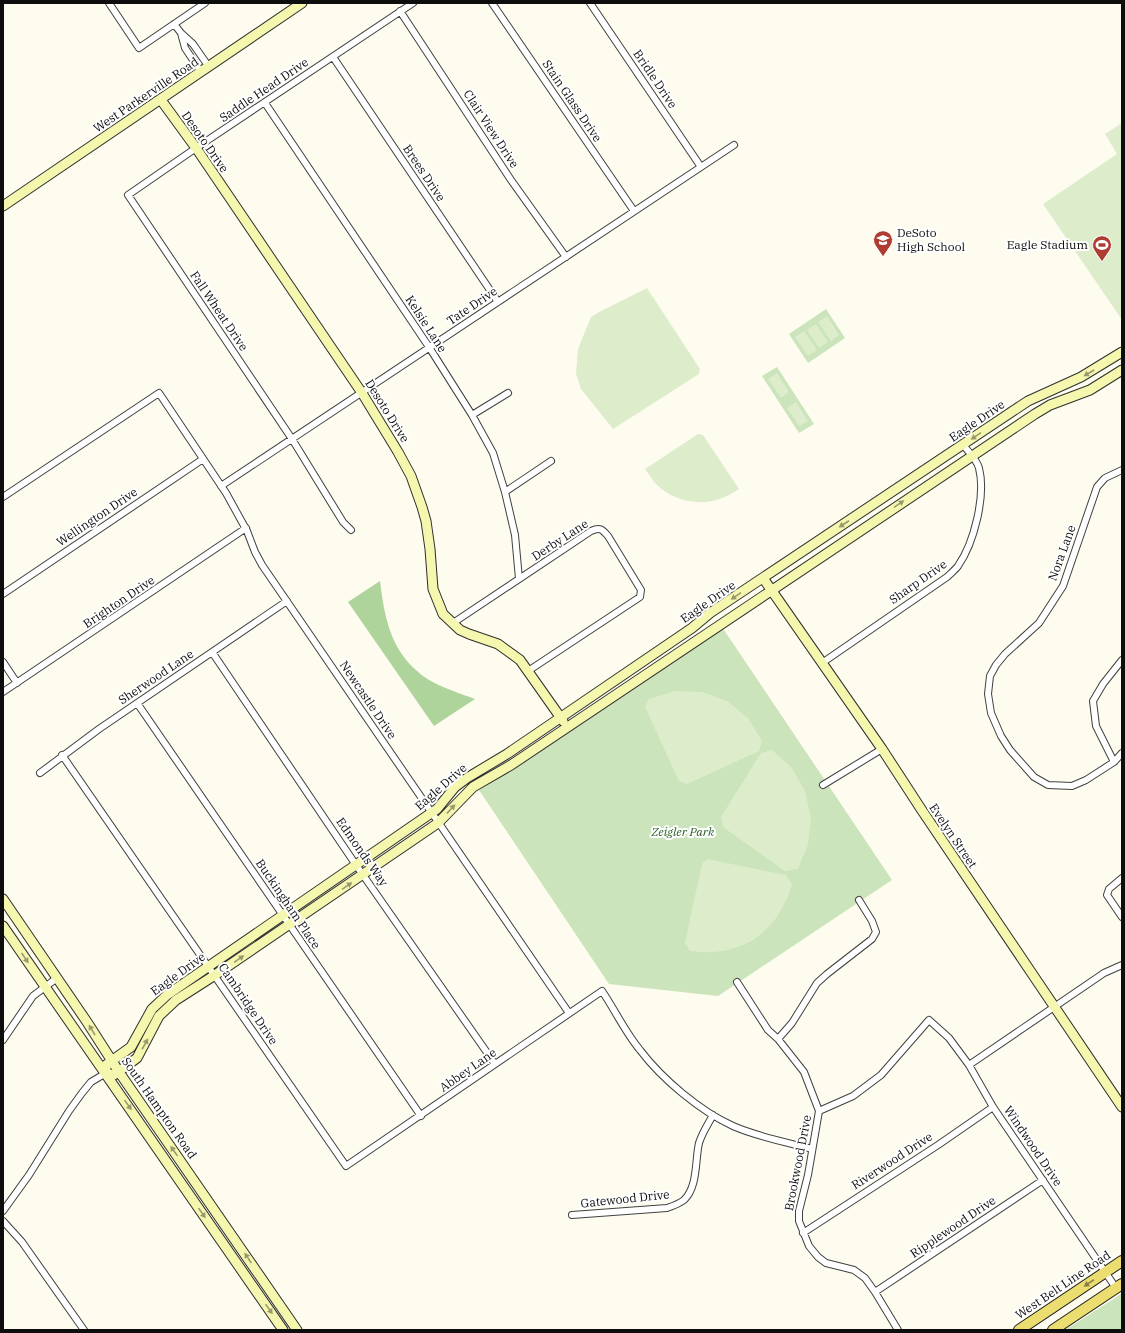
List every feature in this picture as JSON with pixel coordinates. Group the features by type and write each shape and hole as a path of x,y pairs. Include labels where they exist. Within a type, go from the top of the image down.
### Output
{"main road":[{"name":"West Belt Line Road","path":"1019,1330 1122,1261"},
{"path":"1053,1330 1119,1286"}],"street":[{"path":"109,3 139,48 206,3"},
{"name":"West Parkerville Road","path":"3,206 302,3"},
{"name":"Saddle Head Drive","path":"128,195 413,3"},
{"name":"Stain Glass Drive","path":"492,3 634,211"},
{"name":"Bridle Drive","path":"590,3 701,167"},
{"name":"Clair View Drive","path":"400,11 511,180 566,256"},
{"path":"174,24 181,33 185,48 205,70"},
{"name":"Brees Drive","path":"333,57 498,302"},
{"name":"Desoto Drive","path":"161,100 196,148 362,393 398,452 411,476 426,521 433,589 443,614 460,630 498,644 520,660 567,727"},
{"name":"Kelsie Lane","path":"265,102 429,348 472,415 492,452 505,492 515,535 519,579"},
{"name":"Tate Drive","path":"221,486 734,144"},
{"name":"Fall Wheat Drive","path":"128,195 292,439 344,522 351,530"},
{"name":"Eagle Drive","path":"106,1073 106,1065 131,1047 148,1016 158,1002 432,813 455,787 467,778 507,754 692,628 706,616 1028,401 1081,377 1122,352"},
{"name":"Eagle Drive","path":"119,1072 137,1058 166,1008 438,823 473,787 590,712 771,589 1035,414 1050,405 1090,390 1122,370"},
{"name":"Newcastle Drive","path":"3,496 159,393 221,486 246,528 254,552 569,1013"},
{"path":"472,415 508,393"},
{"name":"Sharp Drive","path":"822,663 947,577 957,568 970,545 979,508 979,467 963,445"},
{"name":"Wellington Drive","path":"3,594 203,460"},
{"path":"505,492 551,461"},
{"name":"Nora Lane","path":"1122,470 1105,478 1097,486 1063,586 1039,623 1005,654 996,665 990,676 988,694 990,713 1001,736 1010,750 1024,767 1048,785 1072,786 1086,780 1114,762 1122,753"},
{"path":"859,515 867,526"},
{"name":"Brighton Drive","path":"3,692 246,528"},
{"name":"Derby Lane","path":"453,623 598,528 602,529 608,536 641,590 640,597 528,671"},
{"name":"Evelyn Street","path":"763,578 882,749 1054,1008 1122,1107"},
{"name":"Sherwood Lane","path":"40,773 62,755 287,601"},
{"path":"706,616 714,628"},
{"name":"Edmonds Way","path":"212,652 356,865 364,874 495,1064"},
{"path":"1114,762 1096,726 1093,701 1103,684 1122,660"},
{"path":"3,662 17,683"},
{"path":"590,712 587,706 606,693 634,667"},
{"name":"Buckingham Place","path":"137,703 282,916 421,1116"},
{"path":"823,785 882,749"},
{"name":"Cambridge Drive","path":"62,755 346,1166"},
{"path":"467,778 473,787"},
{"path":"1122,878 1109,889 1108,895 1122,917"},
{"name":"South Hampton Road","path":"3,899 119,1072 297,1330"},
{"path":"778,1039 792,1023 817,983 872,939 876,932 872,921 859,900"},
{"name":"South Hampton Road","path":"3,926 283,1330"},
{"path":"969,1065 1104,973 1122,965"},
{"path":"3,1040 33,996 57,978"},
{"name":"Brookwood Drive","path":"737,982 768,1030 778,1039 804,1072 819,1110 808,1175 799,1211 799,1221 809,1246 818,1257 826,1263 854,1270 864,1278 899,1329"},
{"name":"Abbey Lane","path":"346,1166 602,991 639,1050 656,1069 681,1092 713,1115"},
{"name":"Windwood Drive","path":"819,1110 853,1096 881,1075 929,1020 949,1038 969,1065 993,1107 1106,1272 1119,1286"},
{"path":"3,1212 29,1175 69,1111 91,1082 106,1073 114,1075 119,1072"},
{"name":"Riverwood Drive","path":"803,1233 938,1145 993,1107"},
{"path":"713,1115 733,1126 757,1135 812,1149"},
{"name":"Gatewood Drive","path":"572,1215 667,1208 684,1200 689,1194 695,1177 699,1144 702,1134 713,1115"},
{"path":"182,1184 192,1176"},
{"name":"Ripplewood Drive","path":"875,1292 1043,1180"},
{"path":"3,1220 22,1242 84,1330"},
{"path":"260,1296 270,1290"}],"green space":[{"name":"Eagle Stadium","path":"1122,123 1122,320 1043,204 1117,154 1105,134"},
{"path":"647,288 700,369 699,374 613,429 581,389 576,374 578,349 591,317"},
{"path":"826,309 845,338 808,363 789,334"},
{"path":"827,316 839,335 831,341 818,322"},
{"path":"816,324 828,342 819,348 807,330"},
{"path":"804,331 817,350 808,356 795,337"},
{"path":"777,367 814,424 799,433 762,376"},
{"path":"777,373 789,392 781,398 768,379"},
{"path":"796,402 808,421 799,426 787,408"},
{"path":"698,434 703,435 739,489 714,501 687,501 670,495 653,481 645,469"},
{"path":"380,581 392,637 406,660 416,671 434,683 475,699 434,726 348,602"},
{"name":"Zeigler Park","path":"722,627 892,880 718,996 609,984 479,790"},
{"path":"675,691 702,692 727,701 748,718 762,741 759,751 687,784 679,781 645,707 649,699"},
{"path":"772,750 792,768 805,791 811,818 808,844 798,869 785,871 723,827 721,817 761,753"},
{"path":"707,859 786,875 792,885 777,917 767,929 755,939 741,946 726,950 709,952 690,951 685,943 702,864"},
{"path":"1122,1293 1122,1330 1065,1330 1115,1298"}],"place":[{"name":"DeSoto High School","path":"883,257"},
{"name":"Eagle Stadium","path":"1102,262"}]}
